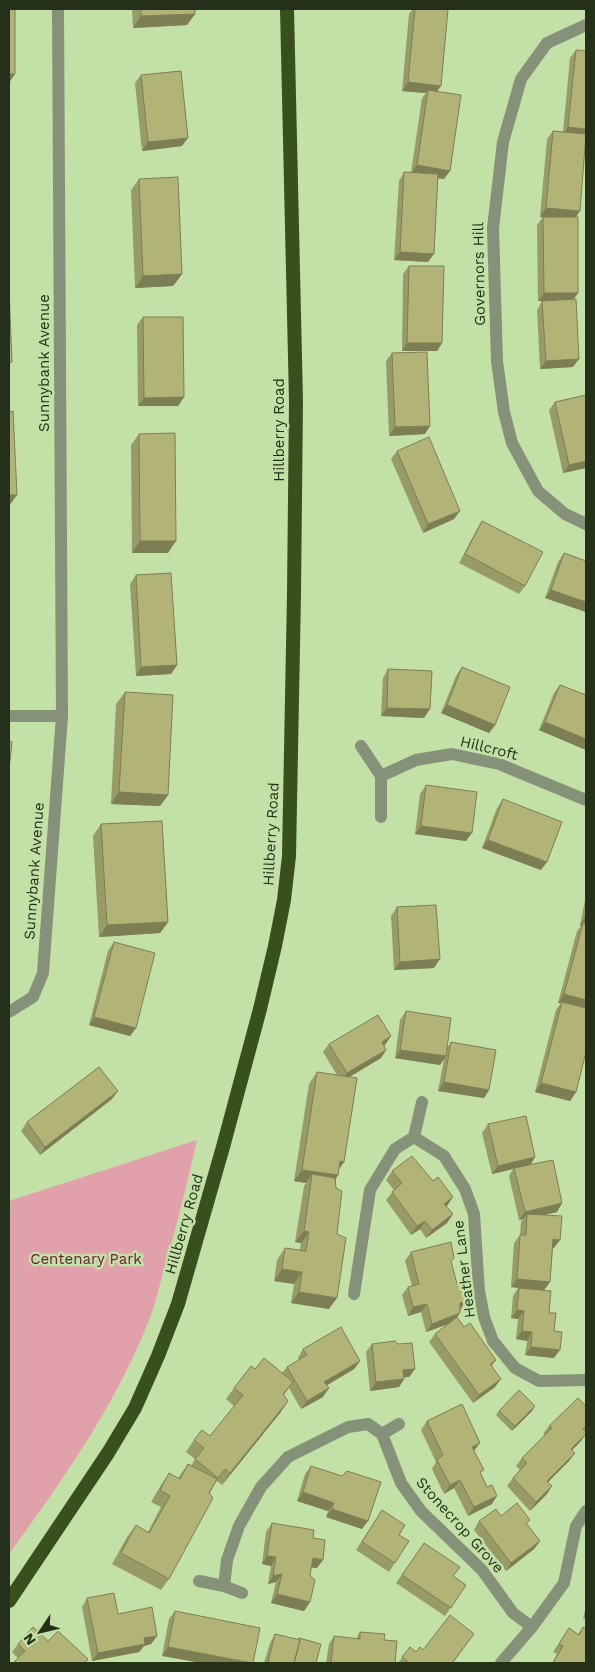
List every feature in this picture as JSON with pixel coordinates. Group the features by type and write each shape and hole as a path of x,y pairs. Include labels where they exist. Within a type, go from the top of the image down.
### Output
{"highway":[{"name":"Hillberry Road","path":"9,1601 108,1453 134,1408 158,1356 178,1304 223,1148 262,1000 284,900 289,856 296,411 287,9"}],"street":[{"name":"Sunnybank Avenue","path":"9,1012 33,997 43,973 62,716 58,9"},
{"name":"Governors Hill","path":"586,26 547,43 521,80 503,142 493,228 497,361 504,412 512,443 538,491 565,514 586,524"},
{"path":"9,716 62,716"},
{"path":"361,746 382,776 381,817"},
{"name":"Hillcroft","path":"382,776 416,760 452,754 499,764 586,800"},
{"path":"354,1294 370,1190 395,1149 414,1137 422,1102"},
{"name":"Heather Lane","path":"414,1137 444,1156 465,1190 474,1214 484,1317 493,1341 515,1368 539,1381 586,1380"},
{"path":"224,1586 227,1560 239,1526 261,1487 288,1457 348,1427 368,1424 382,1434 399,1424"},
{"name":"Stonecrop Grove","path":"382,1434 400,1483 421,1511 482,1570 513,1613 532,1627"},
{"path":"501,1663 532,1627 564,1583 576,1526 586,1511"},
{"path":"199,1581 224,1586 242,1594"}],"green space":[{"name":"Centenary Park","path":"197,1140 157,1296 136,1351 121,1382 86,1442 49,1499 9,1554 9,1201"}],"building":[{"path":"9,9 15,9 15,74 9,74"},
{"path":"141,9 195,9 195,14 141,16"},
{"path":"415,9 448,9 441,86 408,82"},
{"path":"576,50 586,51 586,129 568,127"},
{"path":"181,71 188,138 148,142 141,75"},
{"path":"428,90 461,95 450,171 417,165"},
{"path":"553,131 586,134 580,211 546,208"},
{"path":"404,172 438,174 434,254 400,252"},
{"path":"178,177 182,274 143,276 139,179"},
{"path":"543,217 578,217 578,293 544,293"},
{"path":"409,266 444,266 442,343 407,343"},
{"path":"9,288 12,362 9,363"},
{"path":"576,299 579,359 546,361 542,301"},
{"path":"143,317 183,317 184,397 144,398"},
{"path":"427,352 430,426 395,427 392,353"},
{"path":"586,395 586,461 569,465 555,402"},
{"path":"13,411 17,495 9,495 9,412"},
{"path":"175,433 176,541 140,541 139,434"},
{"path":"429,437 460,511 428,524 397,451"},
{"path":"482,521 543,552 525,586 465,554"},
{"path":"564,553 586,561 586,602 551,590"},
{"path":"171,573 177,665 141,667 136,575"},
{"path":"462,667 510,687 495,725 447,705"},
{"path":"388,669 432,671 430,709 387,708"},
{"path":"560,685 586,695 586,739 545,722"},
{"path":"125,692 173,695 168,795 119,792"},
{"path":"9,741 12,742 9,770"},
{"path":"426,785 477,792 472,833 421,826"},
{"path":"503,799 562,822 547,862 488,840"},
{"path":"162,821 168,922 107,925 101,824"},
{"path":"436,905 440,959 400,962 397,907"},
{"path":"583,923 586,924 586,1000 564,994"},
{"path":"114,942 155,953 136,1028 94,1017"},
{"path":"562,1002 586,1008 586,1052 576,1092 541,1083"},
{"path":"406,1011 451,1018 446,1056 400,1050"},
{"path":"378,1015 391,1036 382,1042 386,1050 347,1073 329,1044"},
{"path":"451,1042 496,1050 489,1090 444,1082"},
{"path":"99,1067 118,1091 45,1147 27,1122"},
{"path":"317,1072 357,1078 344,1162 340,1161 338,1175 302,1170"},
{"path":"526,1116 535,1157 498,1166 488,1124"},
{"path":"412,1156 433,1181 438,1177 453,1197 444,1204 453,1214 432,1230 425,1221 417,1226 392,1192 402,1183 392,1171"},
{"path":"553,1160 562,1203 525,1212 514,1168"},
{"path":"312,1174 335,1178 336,1188 342,1191 337,1234 346,1238 337,1298 299,1292 302,1272 282,1269 285,1248 306,1251 309,1232 304,1231"},
{"path":"527,1214 562,1216 560,1240 553,1239 550,1282 517,1279 520,1235 526,1235"},
{"path":"451,1242 454,1258 451,1261 457,1284 461,1283 465,1302 460,1303 460,1313 432,1324 427,1304 413,1307 408,1287 419,1284 411,1252"},
{"path":"519,1288 551,1291 549,1313 556,1313 554,1331 562,1332 560,1350 531,1347 532,1332 522,1331 524,1311 517,1310"},
{"path":"457,1317 464,1327 470,1323 496,1360 490,1364 501,1379 479,1395 435,1334"},
{"path":"341,1327 360,1361 324,1382 329,1388 307,1401 287,1367 307,1355 303,1349"},
{"path":"395,1341 398,1344 412,1343 415,1369 403,1370 404,1379 376,1382 372,1344"},
{"path":"264,1358 293,1382 283,1394 288,1401 230,1473 225,1469 218,1478 195,1459 204,1448 194,1440 202,1430 210,1436 243,1395 234,1388 251,1366 255,1369"},
{"path":"519,1390 535,1406 515,1426 499,1411"},
{"path":"578,1398 586,1406 586,1426 583,1429 586,1434 571,1449 575,1453 547,1481 552,1486 536,1502 513,1478 527,1463 522,1458 552,1428 549,1426"},
{"path":"462,1404 480,1443 472,1447 484,1470 480,1472 487,1487 492,1485 497,1496 474,1507 460,1480 450,1485 437,1460 443,1455 427,1421"},
{"path":"188,1464 217,1479 209,1493 213,1498 169,1579 121,1553 136,1525 149,1533 170,1496 160,1490 169,1473 180,1479"},
{"path":"311,1466 342,1476 347,1471 381,1482 368,1521 332,1509 334,1503 303,1492"},
{"path":"517,1503 530,1520 526,1523 540,1541 511,1563 479,1521 496,1509 501,1516"},
{"path":"382,1510 405,1525 399,1535 409,1541 395,1563 362,1542"},
{"path":"272,1523 314,1530 313,1538 325,1540 323,1560 313,1558 310,1575 315,1580 310,1602 277,1594 282,1574 273,1576 276,1557 267,1556"},
{"path":"424,1543 460,1567 453,1576 466,1585 451,1608 402,1575"},
{"path":"114,1593 118,1614 152,1607 157,1636 144,1638 145,1644 98,1653 87,1598"},
{"path":"175,1611 260,1628 253,1663 168,1647"},
{"path":"450,1615 474,1634 452,1663 409,1663 402,1657 410,1647 416,1652 420,1647 423,1650"},
{"path":"33,1627 48,1641 58,1631 88,1659 85,1663 15,1663 25,1651 18,1644"},
{"path":"583,1627 586,1629 586,1663 553,1663 563,1646 559,1644 569,1628 579,1635"},
{"path":"360,1632 385,1634 384,1640 397,1641 395,1663 331,1663 334,1636 360,1639"},
{"path":"275,1634 300,1640 294,1663 268,1663"},
{"path":"299,1638 321,1644 316,1663 294,1663"}]}
